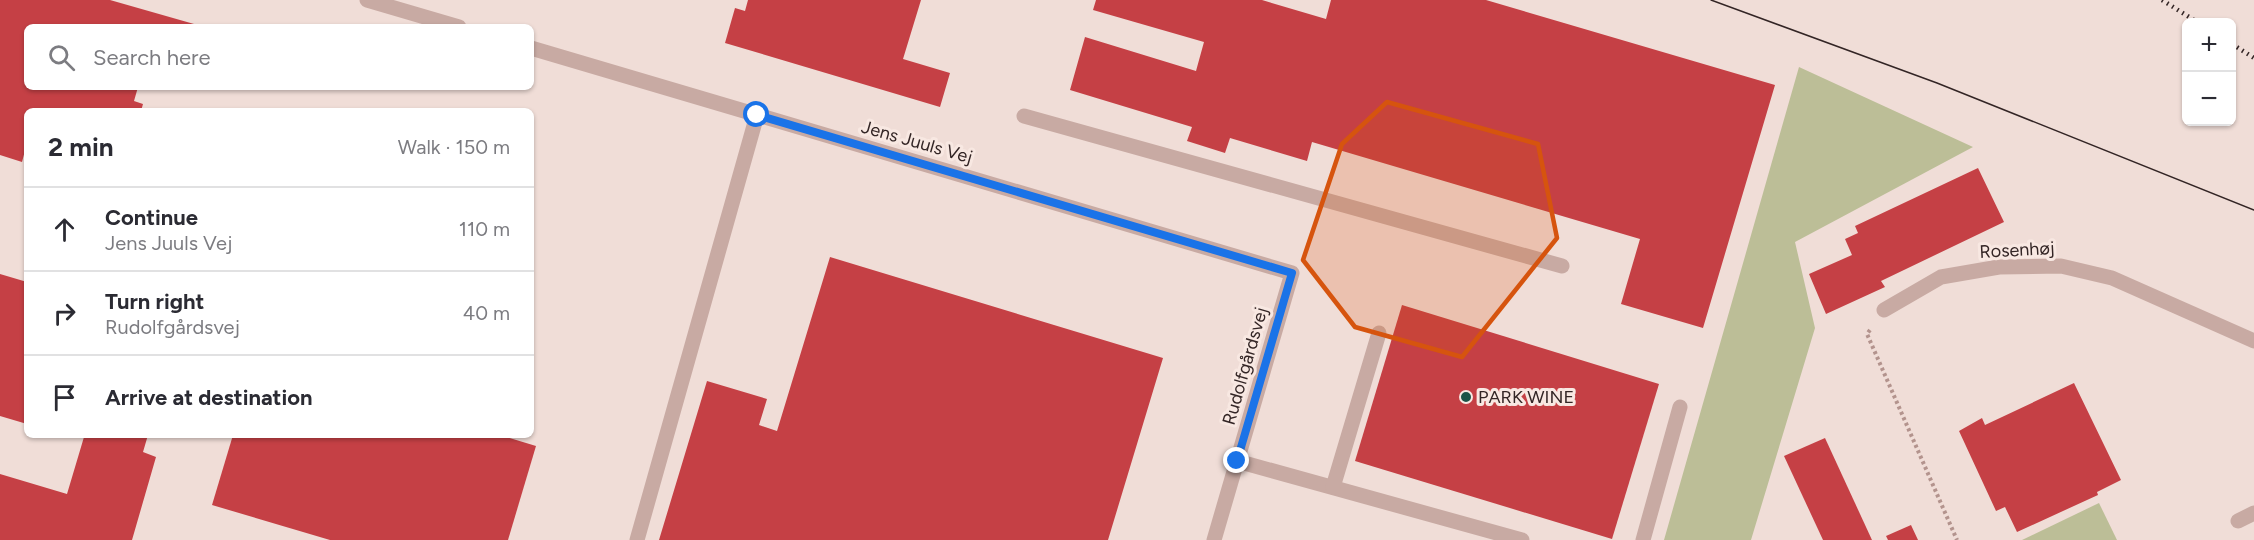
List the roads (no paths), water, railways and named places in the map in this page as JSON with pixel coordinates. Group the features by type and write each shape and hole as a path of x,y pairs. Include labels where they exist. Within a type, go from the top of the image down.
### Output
{"street":[{"path":"367,0 449,24"},
{"name":"Jens Juuls Vej","path":"534,49 1292,273"},
{"path":"637,540 757,115"},
{"path":"1024,116 1562,266"},
{"name":"Rosenhøj","path":"1884,310 1941,277 1999,267 2061,266 2112,278 2254,341"},
{"name":"Rudolfgårdsvej","path":"1214,540 1292,273"},
{"path":"1333,487 1379,333"},
{"path":"1643,540 1680,407"},
{"path":"1237,461 1522,540"},
{"path":"2238,521 2254,513"}],"tram line":[{"path":"1711,0 1937,83 2254,210"}],"railway":[{"path":"2162,0 2191,18"},
{"path":"2236,47 2254,58"}],"place":[{"name":"PARK WINE","path":"1466,397"}]}
